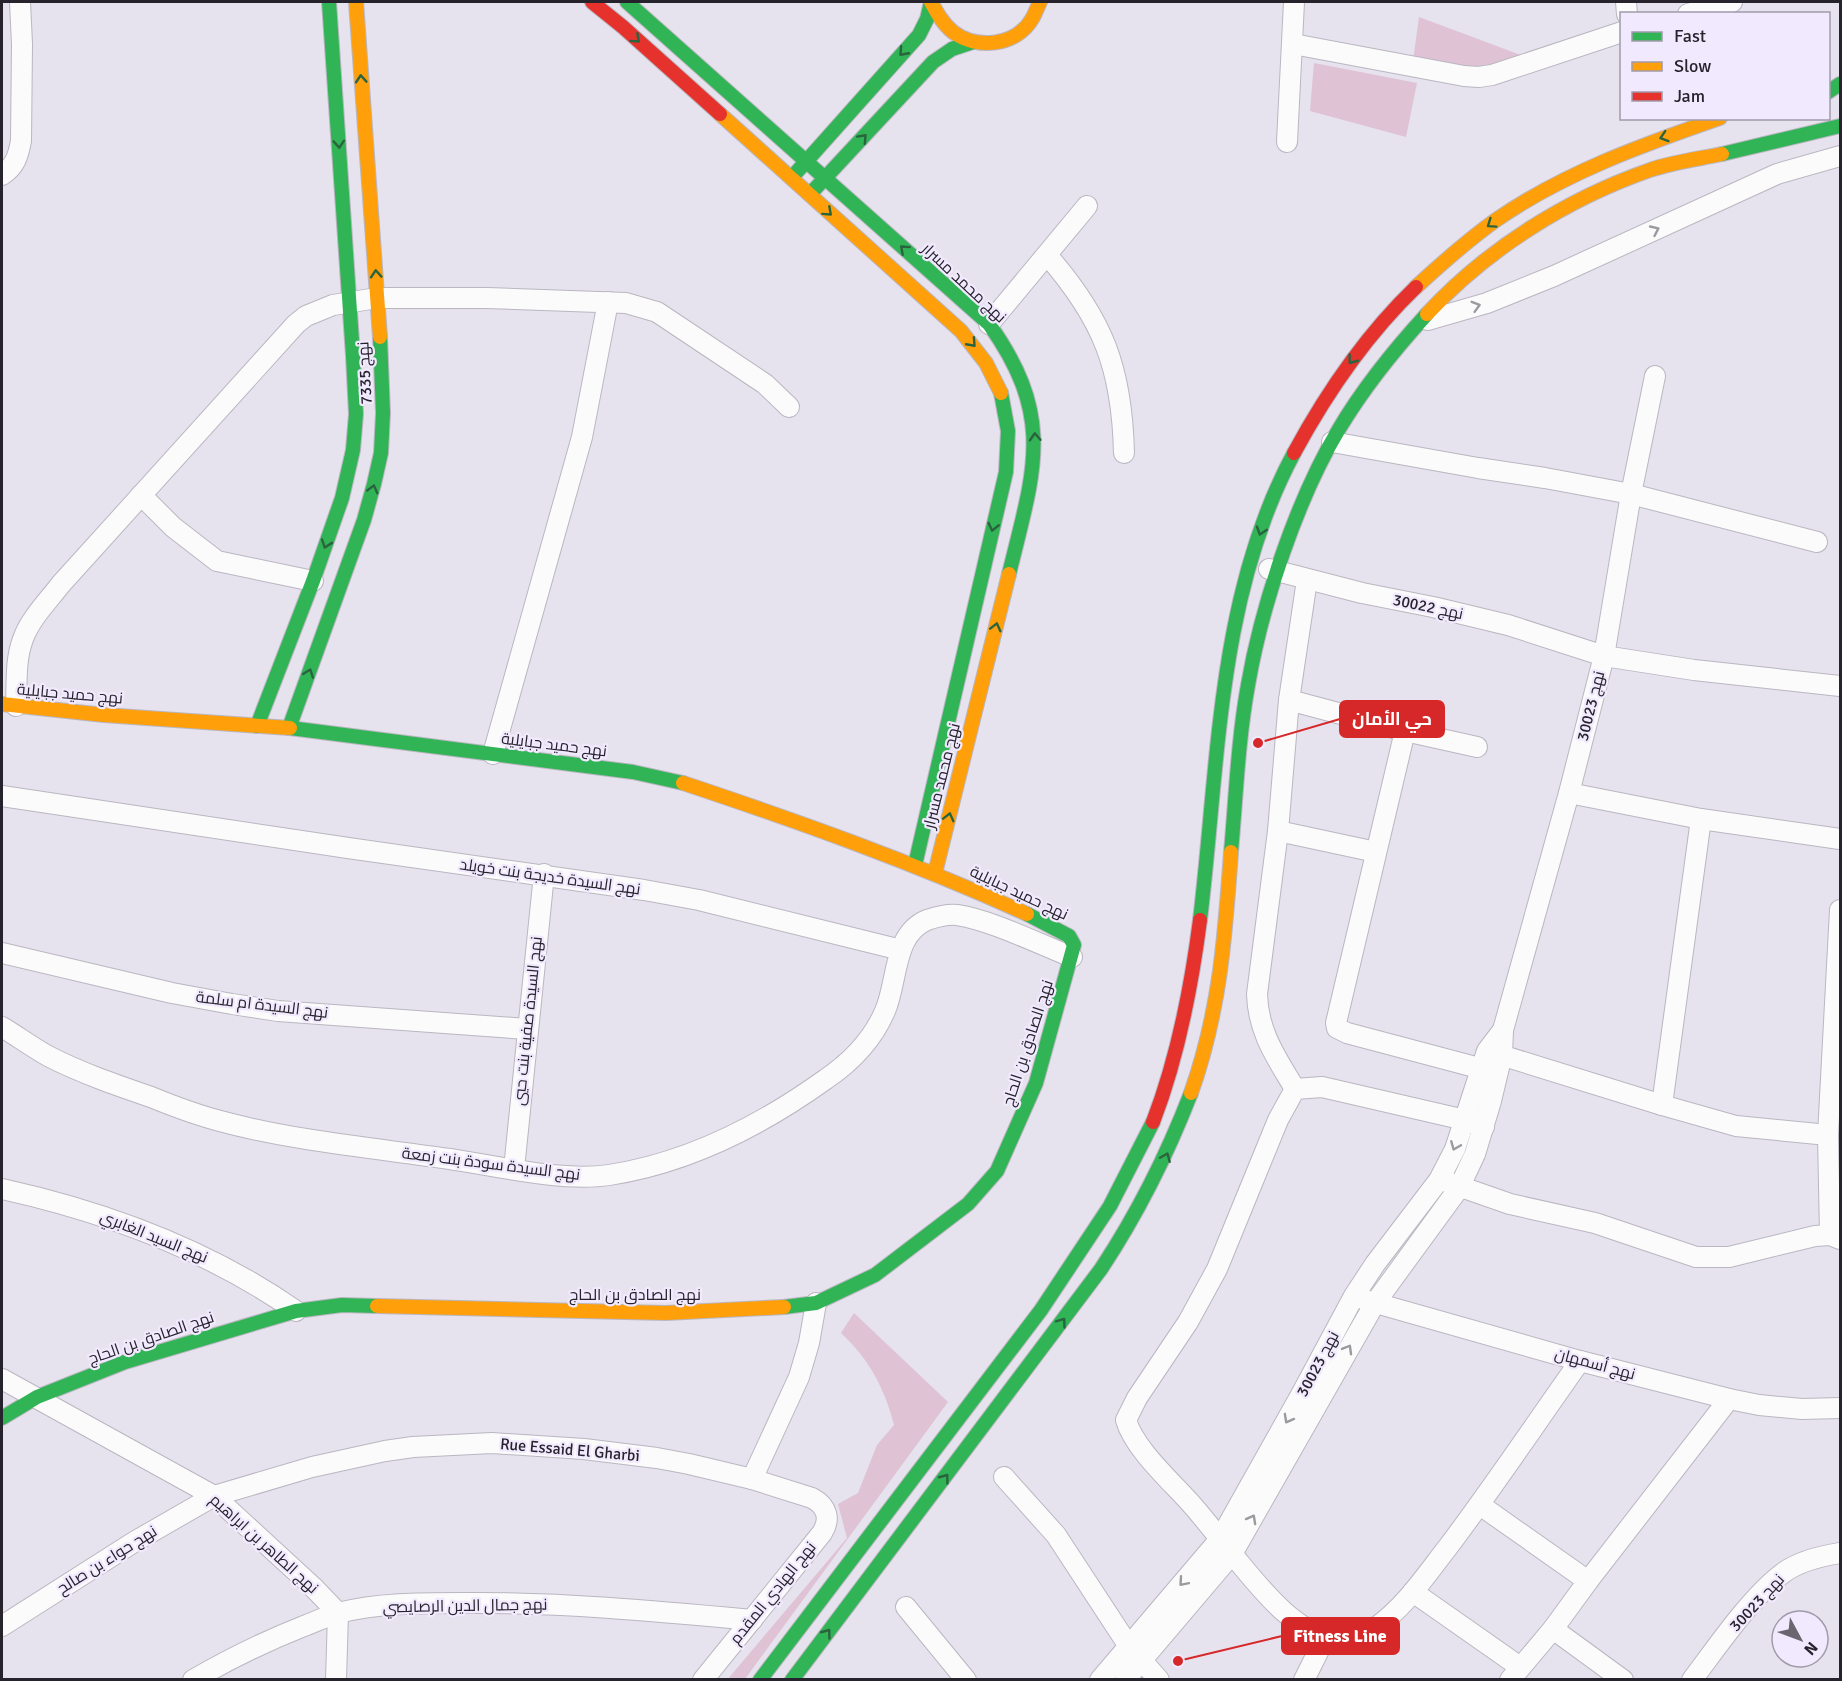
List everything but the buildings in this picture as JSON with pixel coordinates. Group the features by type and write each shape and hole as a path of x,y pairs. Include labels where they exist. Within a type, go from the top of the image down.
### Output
{"main road":[{"name":"نهج 7335","path":"257,726 313,581 342,498 353,450 356,414 350,302 329,2"},
{"name":"نهج 7335","path":"289,728 356,542 381,453 383,413 377,298 356,2"},
{"name":"نهج محمد مسرار","path":"592,2 623,27 961,331 979,350 1003,395 1008,420 1009,447 1006,472 915,865"},
{"name":"نهج محمد مسرار","path":"627,2 989,324 1006,346 1029,396 1034,423 1035,451 1032,479 936,873"},
{"path":"790,179 919,34 927,19 931,2"},
{"path":"931,2 942,24 956,35 973,42"},
{"path":"809,196 933,62 952,49 973,42 999,42 1011,37 1031,20 1040,2"},
{"path":"760,1680 1041,1310 1090,1239 1138,1154 1164,1093 1183,1028 1195,971 1230,646 1251,563 1270,505 1314,417 1368,338 1397,305 1460,247 1542,192 1591,167 1645,143 1714,120"},
{"path":"792,1680 1101,1269 1128,1230 1163,1165 1190,1100 1209,1033 1221,972 1245,702 1254,648 1305,498 1332,442 1362,393 1419,322 1444,296 1507,244 1554,214 1600,190 1652,169 1840,126"},
{"name":"نهج حميد جبايلية","path":"9,705 104,715 289,728 633,772 670,779 800,822 936,873 1024,912 1064,933 1072,948"},
{"name":"نهج الصادق بن الحاج","path":"2,1418 37,1397 126,1362 296,1311 342,1305 666,1312 768,1310 816,1303 875,1275 917,1245 968,1204 997,1172 1036,1083 1072,948"}],"street":[{"path":"2,175 11,169 18,157 21,141 20,2"},
{"path":"1287,142 1294,2"},
{"path":"1695,12 1732,2"},
{"path":"1293,44 1479,77 1620,33"},
{"path":"1419,322 1487,303 1554,276 1778,174 1840,156"},
{"path":"989,324 1087,207"},
{"path":"1047,255 1070,281 1106,345 1117,380 1123,416 1124,453"},
{"path":"9,705 23,638 29,626 61,584 296,324 306,316 322,309 377,298 487,298 608,302 637,306 657,312 765,384 789,407"},
{"path":"493,754 582,437 608,302"},
{"name":"نهج 30023","path":"1100,1680 1128,1644 1226,1546 1297,1402 1354,1296 1375,1264 1439,1179 1455,1149 1503,1030 1569,792 1604,656 1631,494 1655,376"},
{"path":"1332,442 1478,468 1545,477 1631,494 1817,542"},
{"path":"141,495 173,527 217,561 313,581"},
{"name":"نهج 30022","path":"1251,563 1307,580 1508,625 1604,656 1705,671 1840,686"},
{"path":"1295,1089 1274,1053 1258,1015 1257,994 1278,831 1289,700 1307,580"},
{"path":"1289,700 1405,731 1477,747"},
{"path":"1405,731 1336,1023 1337,1028 1347,1033 1492,1062 1736,1126 1828,1134"},
{"path":"1569,792 1701,819 1840,839"},
{"name":"نهج السيدة خديجة بنت خويلد","path":"2,796 644,890 699,900 901,950"},
{"path":"1662,1105 1701,819"},
{"path":"1278,831 1376,852"},
{"name":"نهج السيدة صفية بنت حيي","path":"514,1169 544,874"},
{"path":"1439,1179 1459,1188 1510,1204 1595,1223 1696,1257 1729,1257 1815,1236 1835,1228 1828,1134 1840,910"},
{"path":"901,950 908,932 925,921 955,915 1072,948"},
{"name":"نهج السيدة سودة بنت زمعة","path":"2,1026 47,1055 90,1075 220,1121 329,1142 514,1169 573,1176 604,1175 636,1170 672,1160 764,1119 802,1097 837,1071 858,1052 886,1010 901,950"},
{"name":"نهج السيدة ام سلمة","path":"2,953 172,993 278,1011 527,1029"},
{"name":"نهج 30023","path":"1125,1680 1226,1546 1375,1303 1459,1188 1475,1154 1484,1127 1492,1062"},
{"path":"1295,1089 1322,1087 1466,1120 1484,1127"},
{"path":"1295,1089 1278,1120 1217,1269 1188,1322 1137,1398 1126,1420 1129,1431 1156,1466 1275,1603 1307,1629 1325,1638 1340,1640 1355,1638 1375,1628 1413,1592 1480,1505 1580,1360"},
{"name":"نهج السيد الغابري","path":"2,1189 111,1218 224,1265 296,1311"},
{"name":"نهج أسمهان","path":"1354,1296 1580,1360 1729,1399 1759,1405 1802,1409 1840,1408"},
{"path":"752,1479 799,1377 809,1343 816,1303"},
{"name":"نهج الطاهر بن ابراهيم","path":"2,1379 214,1496 338,1613"},
{"path":"1413,1592 1515,1673 1553,1629 1729,1399"},
{"name":"Rue Essaid El Gharbi","path":"214,1496 344,1458 413,1447 452,1444 541,1445 657,1458 752,1479 819,1502"},
{"path":"1004,1478 1056,1535 1128,1644 1159,1680"},
{"name":"نهج حواء بن صالح","path":"2,1626 134,1542 214,1496"},
{"name":"نهج الهادي المقدم","path":"703,1680 826,1526 828,1518 819,1502"},
{"path":"1480,1505 1588,1581"},
{"name":"نهج 30023","path":"1692,1680 1740,1619 1783,1573 1803,1562 1840,1553"},
{"name":"نهج جمال الدين الرصايصي","path":"193,1680 253,1648 338,1613 377,1607 420,1603 503,1602 616,1607 752,1620"},
{"path":"906,1607 966,1680"},
{"path":"336,1680 338,1613"},
{"path":"1553,1629 1623,1680"},
{"path":"1304,1680 1325,1638"}],"shaded area":[{"path":"1419,17 1526,57 1488,74 1413,61"},
{"path":"1314,63 1417,83 1406,137 1310,111"},
{"path":"854,1313 948,1402 745,1679 727,1680 847,1538 838,1504 858,1493 877,1445 894,1425 875,1375 860,1353 841,1333"}],"traffic: fast":[{"path":"257,726 313,581 342,498 353,450 356,414 353,356 329,2"},
{"path":"627,2 989,324 1010,358 1024,388 1031,417 1034,446 1026,505 1009,574"},
{"path":"794,175 919,35 927,19 931,2"},
{"path":"812,192 933,62 952,49 973,42"},
{"path":"1830,91 1840,84"},
{"path":"1722,154 1840,126"},
{"path":"1231,852 1248,685 1262,621 1295,519 1339,429 1380,369 1427,314"},
{"path":"289,728 364,520 374,484 381,453 383,413 380,337"},
{"path":"915,865 1006,472 1008,431 1001,393"},
{"path":"1200,920 1225,681 1235,622 1250,564 1269,508 1294,453"},
{"path":"290,728 633,772 683,783"},
{"path":"784,1307 816,1303 875,1275 968,1204 997,1171 1036,1083 1074,945 1069,936 1027,914"},
{"path":"792,1680 1101,1269 1151,1183 1191,1093"},
{"path":"760,1680 1041,1310 1110,1206 1153,1122"},
{"path":"2,1418 37,1397 125,1362 296,1311 342,1305 377,1306"}],"traffic: slow":[{"path":"356,2 380,337"},
{"path":"931,2 943,22 953,32 963,38 984,43 1006,40 1016,35 1032,19 1040,2"},
{"path":"720,114 961,331 986,363 1001,393"},
{"path":"1416,287 1455,252 1522,203 1576,174 1714,120"},
{"path":"1427,314 1475,268 1530,228 1559,211 1650,170 1722,154"},
{"path":"935,873 1009,574"},
{"path":"2,704 104,715 290,728"},
{"path":"683,783 857,844 1027,914"},
{"path":"1191,1093 1209,1033 1220,974 1231,852"},
{"path":"377,1306 666,1313 784,1307"}],"traffic: jam":[{"path":"592,2 720,114"},
{"path":"1294,453 1320,408 1349,365 1380,325 1416,287"},
{"path":"1153,1122 1170,1073 1182,1023 1200,920"}],"place":[{"name":"حي الأمان","path":"1258,743"},
{"name":"Fitness Line","path":"1178,1661"}]}
